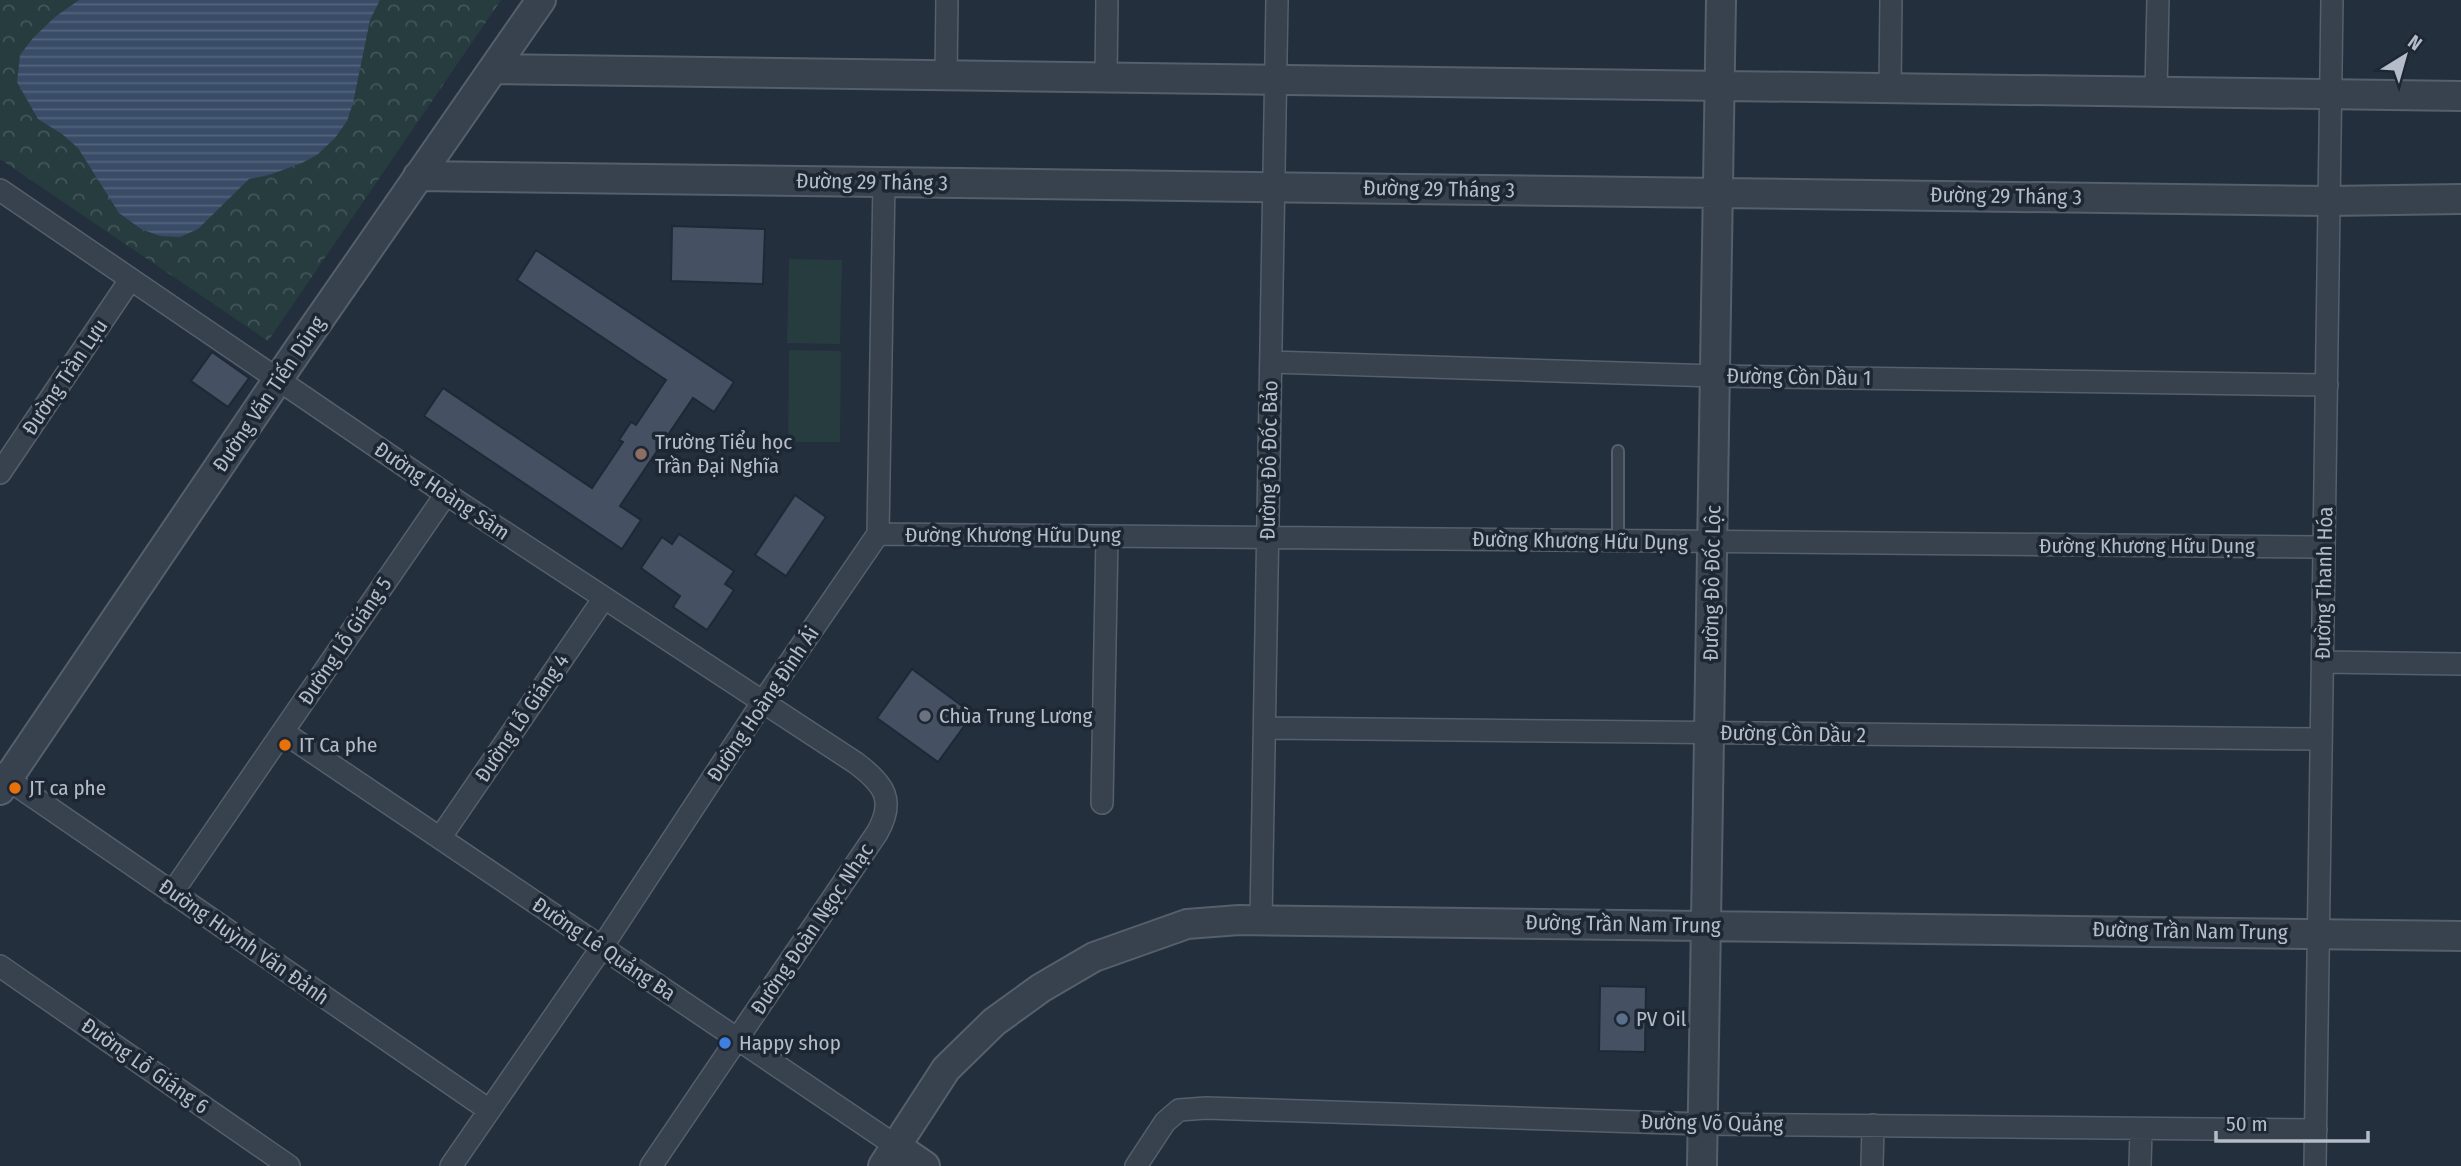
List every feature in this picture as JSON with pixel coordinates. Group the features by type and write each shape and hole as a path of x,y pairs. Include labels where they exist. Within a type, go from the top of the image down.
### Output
{"street":[{"name":"Đường Văn Tiến Dũng","path":"3,781 541,0"},
{"path":"946,75 947,0"},
{"path":"1106,77 1108,0"},
{"name":"Đường Đô Đốc Bảo","path":"1261,920 1277,0"},
{"name":"Đường Đô Đốc Lộc","path":"1702,1166 1721,0"},
{"path":"1890,88 1891,0"},
{"path":"2156,91 2158,0"},
{"name":"Đường Thanh Hóa","path":"2315,1166 2332,0"},
{"path":"495,69 2461,96"},
{"name":"Đường 29 Tháng 3","path":"418,176 2329,201 2461,199"},
{"path":"878,534 884,182"},
{"name":"Đường Hoàng Sâm","path":"0,190 446,494 856,763 884,791"},
{"name":"Đường Trần Lựu","path":"0,473 130,280"},
{"name":"Đường Cồn Dầu 1","path":"1271,362 1716,376 2327,385"},
{"name":"Đường Lỗ Giáng 5","path":"173,893 446,494"},
{"name":"Đường Khương Hữu Dụng","path":"878,534 2325,547"},
{"name":"Đường Hoàng Đình Ái","path":"451,1166 602,947 762,703 878,534"},
{"path":"1102,803 1107,536"},
{"name":"Đường Lỗ Giáng 4","path":"440,838 604,598"},
{"path":"2323,662 2461,664"},
{"name":"Đường Cồn Dầu 2","path":"1265,727 2321,739"},
{"name":"Đường Lê Quảng Ba","path":"283,732 738,1039 889,1156 926,1166"},
{"name":"Đường Huỳnh Văn Đảnh","path":"3,781 173,893 489,1111"},
{"name":"Đường Đoàn Ngọc Nhạc","path":"651,1166 877,833 885,819 887,804 884,791"},
{"name":"Đường Trần Nam Trung","path":"889,1156 946,1069 994,1022 1041,988 1094,957 1187,924 1261,920 2461,936"},
{"name":"Đường Lỗ Giáng 6","path":"0,966 289,1166"},
{"name":"Đường Võ Quảng","path":"1136,1166 1165,1122 1179,1111 1206,1108 1702,1124 2316,1130"},
{"path":"1872,1166 1873,1125"},
{"path":"2140,1166 2141,1129"}],"lane":[{"path":"1618,451 1618,540"}],"green space":[{"path":"0,0 501,0 268,341 0,159"},
{"path":"789,259 842,260 840,344 787,343"},
{"path":"789,350 841,351 840,442 788,442"}],"water":[{"path":"79,0 380,0 370,20 353,103 347,121 335,138 317,155 302,163 249,179 198,229 180,237 160,236 141,229 119,213 78,148 38,119 17,82 20,55 55,17"}],"building":[{"path":"672,226 765,229 763,284 671,281"},
{"path":"536,250 734,382 714,412 693,398 620,506 641,520 622,549 424,416 443,388 592,488 623,442 619,440 631,422 636,425 666,380 517,280"},
{"path":"212,352 249,378 228,407 191,381"},
{"path":"795,495 826,517 786,576 755,555"},
{"path":"679,534 734,571 725,584 734,590 707,630 673,607 680,596 641,568 662,537 672,544"},
{"name":"Chùa Trung Lương","path":"912,669 973,714 938,762 877,718"},
{"name":"PV Oil","path":"1600,986 1646,987 1645,1052 1599,1051"}],"place":[{"name":"Trường Tiểu học Trần Đại Nghĩa","path":"641,454"},
{"name":"Chùa Trung Lương","path":"925,716"},
{"name":"IT Ca phe","path":"285,745"},
{"name":"JT ca phe","path":"15,788"},
{"name":"PV Oil","path":"1622,1019"},
{"name":"Happy shop","path":"725,1043"}]}
